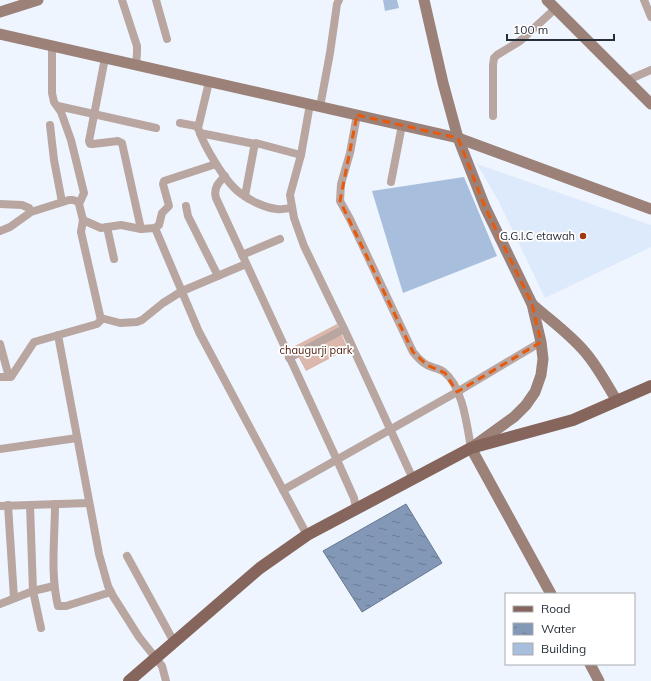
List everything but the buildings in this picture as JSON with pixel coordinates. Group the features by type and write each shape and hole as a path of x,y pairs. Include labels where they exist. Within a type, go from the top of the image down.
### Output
{"main road":[{"path":"129,681 260,568 307,535 471,448 573,420 651,386"}],"street":[{"path":"5,7 38,0"},
{"path":"122,0 136,46 136,65"},
{"path":"156,0 167,39"},
{"path":"339,0 337,4 328,67 315,106 290,195 292,208 304,246 413,479"},
{"path":"424,0 443,83 458,138 485,207 532,304 541,342 543,359 541,375 534,392 526,405 514,417 471,448"},
{"path":"547,0 651,104"},
{"path":"644,0 651,17"},
{"path":"493,116 494,58 520,41 556,8"},
{"path":"0,34 458,138 651,209"},
{"path":"0,377 11,377 34,342 97,324 101,320 82,235 84,220 80,200 84,193 80,173 71,140 61,112 54,102 52,93 52,46"},
{"path":"105,58 89,141 90,144 118,141 122,143 141,229"},
{"path":"628,80 651,70"},
{"path":"199,131 209,82"},
{"path":"58,106 156,128"},
{"path":"357,115 350,153 341,184 340,201 413,352 427,365 445,373 457,392 464,409 471,448 550,593"},
{"path":"180,123 196,126 216,164 239,193 265,206 277,209 292,208"},
{"path":"50,125 54,160 62,202"},
{"path":"391,182 402,126"},
{"path":"199,131 255,144 257,143 301,155"},
{"path":"245,196 255,144"},
{"path":"84,220 99,227 121,225 141,229 155,228 159,225 162,213 169,206 163,184 164,181 216,164"},
{"path":"225,176 218,184 214,195 337,460 354,498 356,508"},
{"path":"0,231 10,227 31,212 62,202 80,200"},
{"path":"0,204 22,205 29,208"},
{"path":"186,206 188,216 218,276"},
{"path":"107,227 114,259"},
{"path":"155,228 199,332 307,535"},
{"path":"242,255 280,239"},
{"path":"101,318 120,323 137,322 142,320 162,303 187,288 246,264"},
{"path":"532,304 567,334 585,352 596,366 617,402"},
{"path":"289,358 344,329"},
{"path":"58,335 99,554 111,592 139,637 162,666 166,681"},
{"path":"283,490 457,392 541,342"},
{"path":"0,344 9,377"},
{"path":"0,449 77,438"},
{"path":"14,598 4,506 89,503"},
{"path":"55,504 54,586 58,606 66,606 111,592"},
{"path":"30,505 33,591 41,628"},
{"path":"127,556 174,642"},
{"path":"0,604 33,591 54,586"},
{"path":"591,665 599,681"}],"highlighted area":[{"path":"357,115 458,138 485,207 532,304 541,342 457,392 445,373 427,365 413,352 340,201"}],"shaded area":[{"name":"G.G.I.C etawah","path":"477,164 651,225 651,247 545,298 498,200"}],"green space":[{"name":"chaugurji park","path":"337,324 348,349 306,371 293,347"}],"water":[{"path":"406,504 442,563 362,612 323,551"}],"place":[{"name":"G.G.I.C etawah","path":"583,236"}]}
